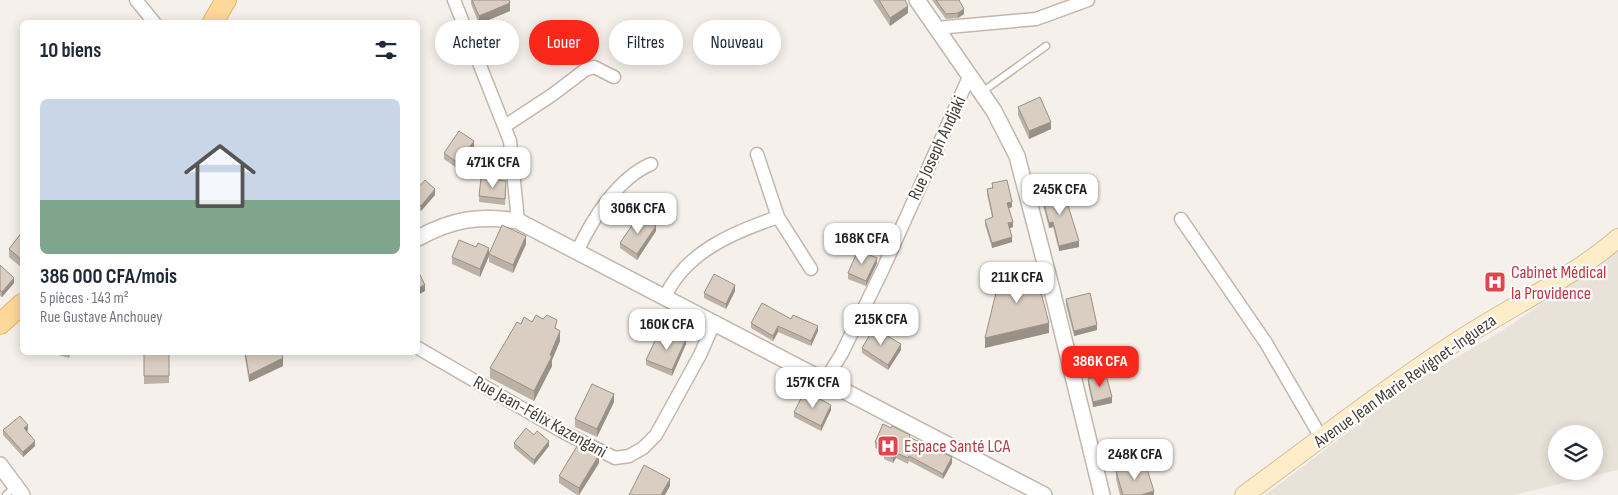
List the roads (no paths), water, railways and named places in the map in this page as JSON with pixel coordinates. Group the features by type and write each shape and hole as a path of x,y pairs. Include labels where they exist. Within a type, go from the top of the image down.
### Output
{"main road":[{"path":"214,20 226,0"},
{"name":"Avenue Jean Marie Revignet-Ingueza","path":"1244,495 1453,344 1565,277 1618,238"},
{"path":"0,324 20,307"}],"street":[{"path":"136,0 152,20"},
{"path":"454,0 510,141 518,221"},
{"path":"917,0 1002,123 1021,170 1102,495"},
{"path":"936,28 1036,19 1088,0"},
{"path":"505,126 585,70 594,67 614,77"},
{"name":"Rue Joseph Andjaki","path":"826,381 883,270 969,76"},
{"path":"757,154 778,217 811,268"},
{"path":"577,252 603,209 620,187 635,171 651,164"},
{"path":"420,237 445,224 463,219 478,217 518,221 1044,495"},
{"path":"665,297 679,274 694,260 726,237 778,217"},
{"path":"1181,219 1266,343 1322,438"},
{"name":"Rue Jean-Félix Kazengani","path":"420,349 562,432 615,458 629,456 656,435 700,355 714,323"},
{"path":"0,465 14,492"}],"lane":[{"path":"981,92 1046,46"}],"place":[{"name":"Cabinet Médical la Providence","path":"1495,282"},
{"name":"Espace Santé LCA","path":"888,446"}]}
